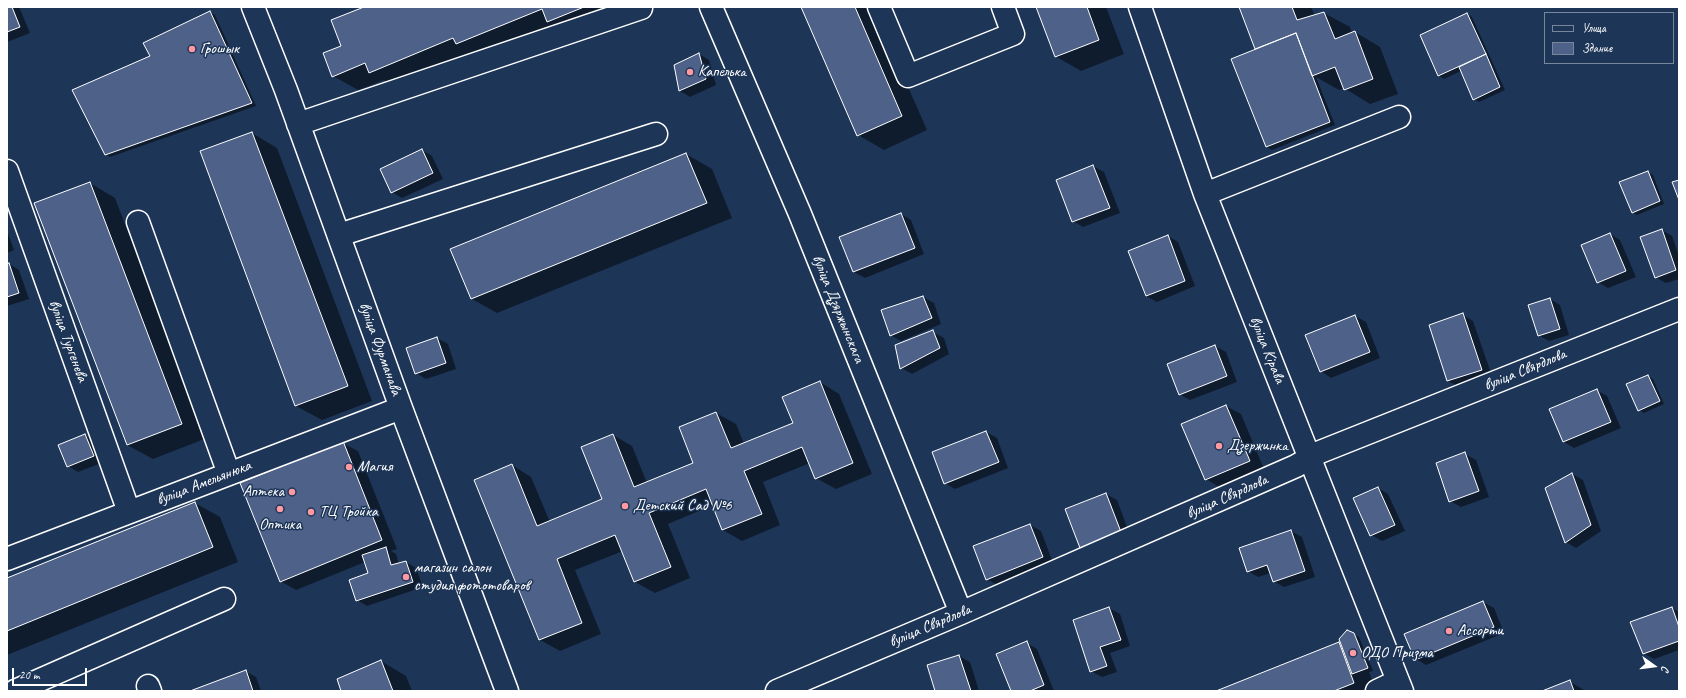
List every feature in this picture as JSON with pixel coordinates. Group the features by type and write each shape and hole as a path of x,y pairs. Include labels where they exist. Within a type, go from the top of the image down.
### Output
{"street":[{"name":"вуліца Фурманава","path":"253,7 298,124 401,408 507,691"},
{"name":"вуліца Дзяржынскага","path":"711,7 800,214 961,613"},
{"path":"879,7 908,76 1013,34 1003,7"},
{"name":"вуліца Кірава","path":"1140,7 1205,194 1400,686"},
{"path":"298,124 642,8"},
{"path":"1205,194 1399,117"},
{"path":"338,235 656,134"},
{"name":"вуліца Тургенева","path":"7,170 129,512"},
{"path":"138,222 229,474"},
{"name":"вуліца Свярдлова","path":"777,691 961,613 1296,466 1309,457 1679,309"},
{"name":"вуліца Амельянюка","path":"7,559 401,408"},
{"path":"15,691 224,599"},
{"path":"1377,691 1400,686"}],"building":[{"path":"7,7 12,7 20,27 7,32"},
{"path":"364,7 584,7 547,22 542,9 456,44 453,38 369,73 365,63 332,77 323,53 341,46 331,20"},
{"path":"801,7 855,7 902,116 857,136"},
{"path":"1036,7 1087,7 1099,40 1055,57"},
{"path":"1239,7 1292,7 1297,20 1324,12 1335,39 1355,31 1373,79 1344,90 1335,67 1312,76 1296,33 1255,49"},
{"path":"210,11 252,103 105,155 72,90 150,56 143,43"},
{"path":"1467,13 1486,54 1438,76 1420,35"},
{"path":"1296,33 1330,122 1266,147 1231,59"},
{"name":"Капелька","path":"699,53 706,79 679,91 674,65"},
{"path":"1486,54 1500,87 1473,100 1459,67"},
{"path":"252,132 348,386 295,406 200,151"},
{"path":"422,149 433,173 391,193 380,169"},
{"path":"686,153 707,203 471,299 450,249"},
{"path":"1093,165 1110,208 1072,222 1056,180"},
{"path":"1648,171 1660,201 1632,213 1619,182"},
{"path":"1679,180 1679,200 1672,182"},
{"path":"90,182 182,424 127,445 34,203"},
{"path":"901,213 915,248 853,272 839,237"},
{"path":"1662,229 1676,270 1655,278 1640,237"},
{"path":"1610,233 1626,271 1597,283 1581,245"},
{"path":"1168,235 1185,281 1146,296 1128,251"},
{"path":"9,263 19,293 7,297 7,264"},
{"path":"923,296 932,318 890,336 881,310"},
{"path":"1550,298 1560,329 1538,336 1528,305"},
{"path":"1463,313 1482,370 1447,381 1429,325"},
{"path":"1355,315 1370,352 1320,372 1305,335"},
{"path":"933,330 940,348 900,369 895,345"},
{"path":"437,337 446,363 415,374 406,348"},
{"path":"1215,345 1227,376 1179,395 1167,364"},
{"path":"1648,375 1660,401 1638,411 1626,384"},
{"name":"Детский Сад №6","path":"820,381 853,463 815,479 802,447 744,471 762,514 722,530 706,489 649,513 671,567 634,582 615,535 557,559 582,623 539,640 474,480 512,464 537,526 602,499 581,447 613,434 634,487 693,463 679,427 716,412 731,448 793,423 782,397"},
{"path":"1597,389 1611,422 1563,442 1549,409"},
{"path":"1226,405 1250,461 1205,480 1181,424"},
{"path":"986,431 999,462 944,484 932,452"},
{"path":"85,434 94,456 67,467 58,445"},
{"name":"ТЦ Тройка","path":"343,441 382,540 280,582 240,483"},
{"path":"1465,452 1479,491 1449,502 1436,463"},
{"path":"1572,473 1591,525 1565,543 1545,488"},
{"path":"1378,487 1395,525 1370,536 1353,498"},
{"path":"1106,493 1121,532 1080,548 1065,509"},
{"path":"195,502 213,547 7,631 7,578"},
{"path":"1030,524 1043,557 986,580 973,546"},
{"path":"1291,530 1305,571 1273,582 1267,565 1247,572 1239,548"},
{"path":"386,547 391,565 406,561 413,582 356,601 349,580 368,573 362,555"},
{"name":"Ассорти","path":"1483,601 1494,627 1415,660 1404,634"},
{"path":"1109,607 1121,640 1100,647 1107,666 1090,672 1073,620"},
{"path":"1672,607 1679,627 1679,641 1643,654 1630,622"},
{"name":"ОДО Призма","path":"1347,630 1354,633 1368,668 1352,674 1339,639"},
{"path":"1027,641 1044,685 1030,691 1011,691 996,654"},
{"path":"1339,642 1354,683 1334,691 1216,691"},
{"path":"959,655 971,691 935,691 927,665"},
{"path":"381,660 393,691 341,691 337,679"},
{"path":"246,670 253,691 190,691"},
{"path":"1570,680 1574,691 1542,691"}],"place":[{"name":"Грошык","path":"192,49"},
{"name":"Капелька","path":"690,72"},
{"name":"Дзержинка","path":"1219,446"},
{"name":"Магия","path":"349,467"},
{"name":"Аптека","path":"292,492"},
{"name":"Детский Сад №6","path":"625,506"},
{"name":"Оптика","path":"280,509"},
{"name":"ТЦ Тройка","path":"311,512"},
{"name":"магазин салон студия фототоваров","path":"406,577"},
{"name":"Ассорти","path":"1449,631"},
{"name":"ОДО Призма","path":"1353,653"}]}
